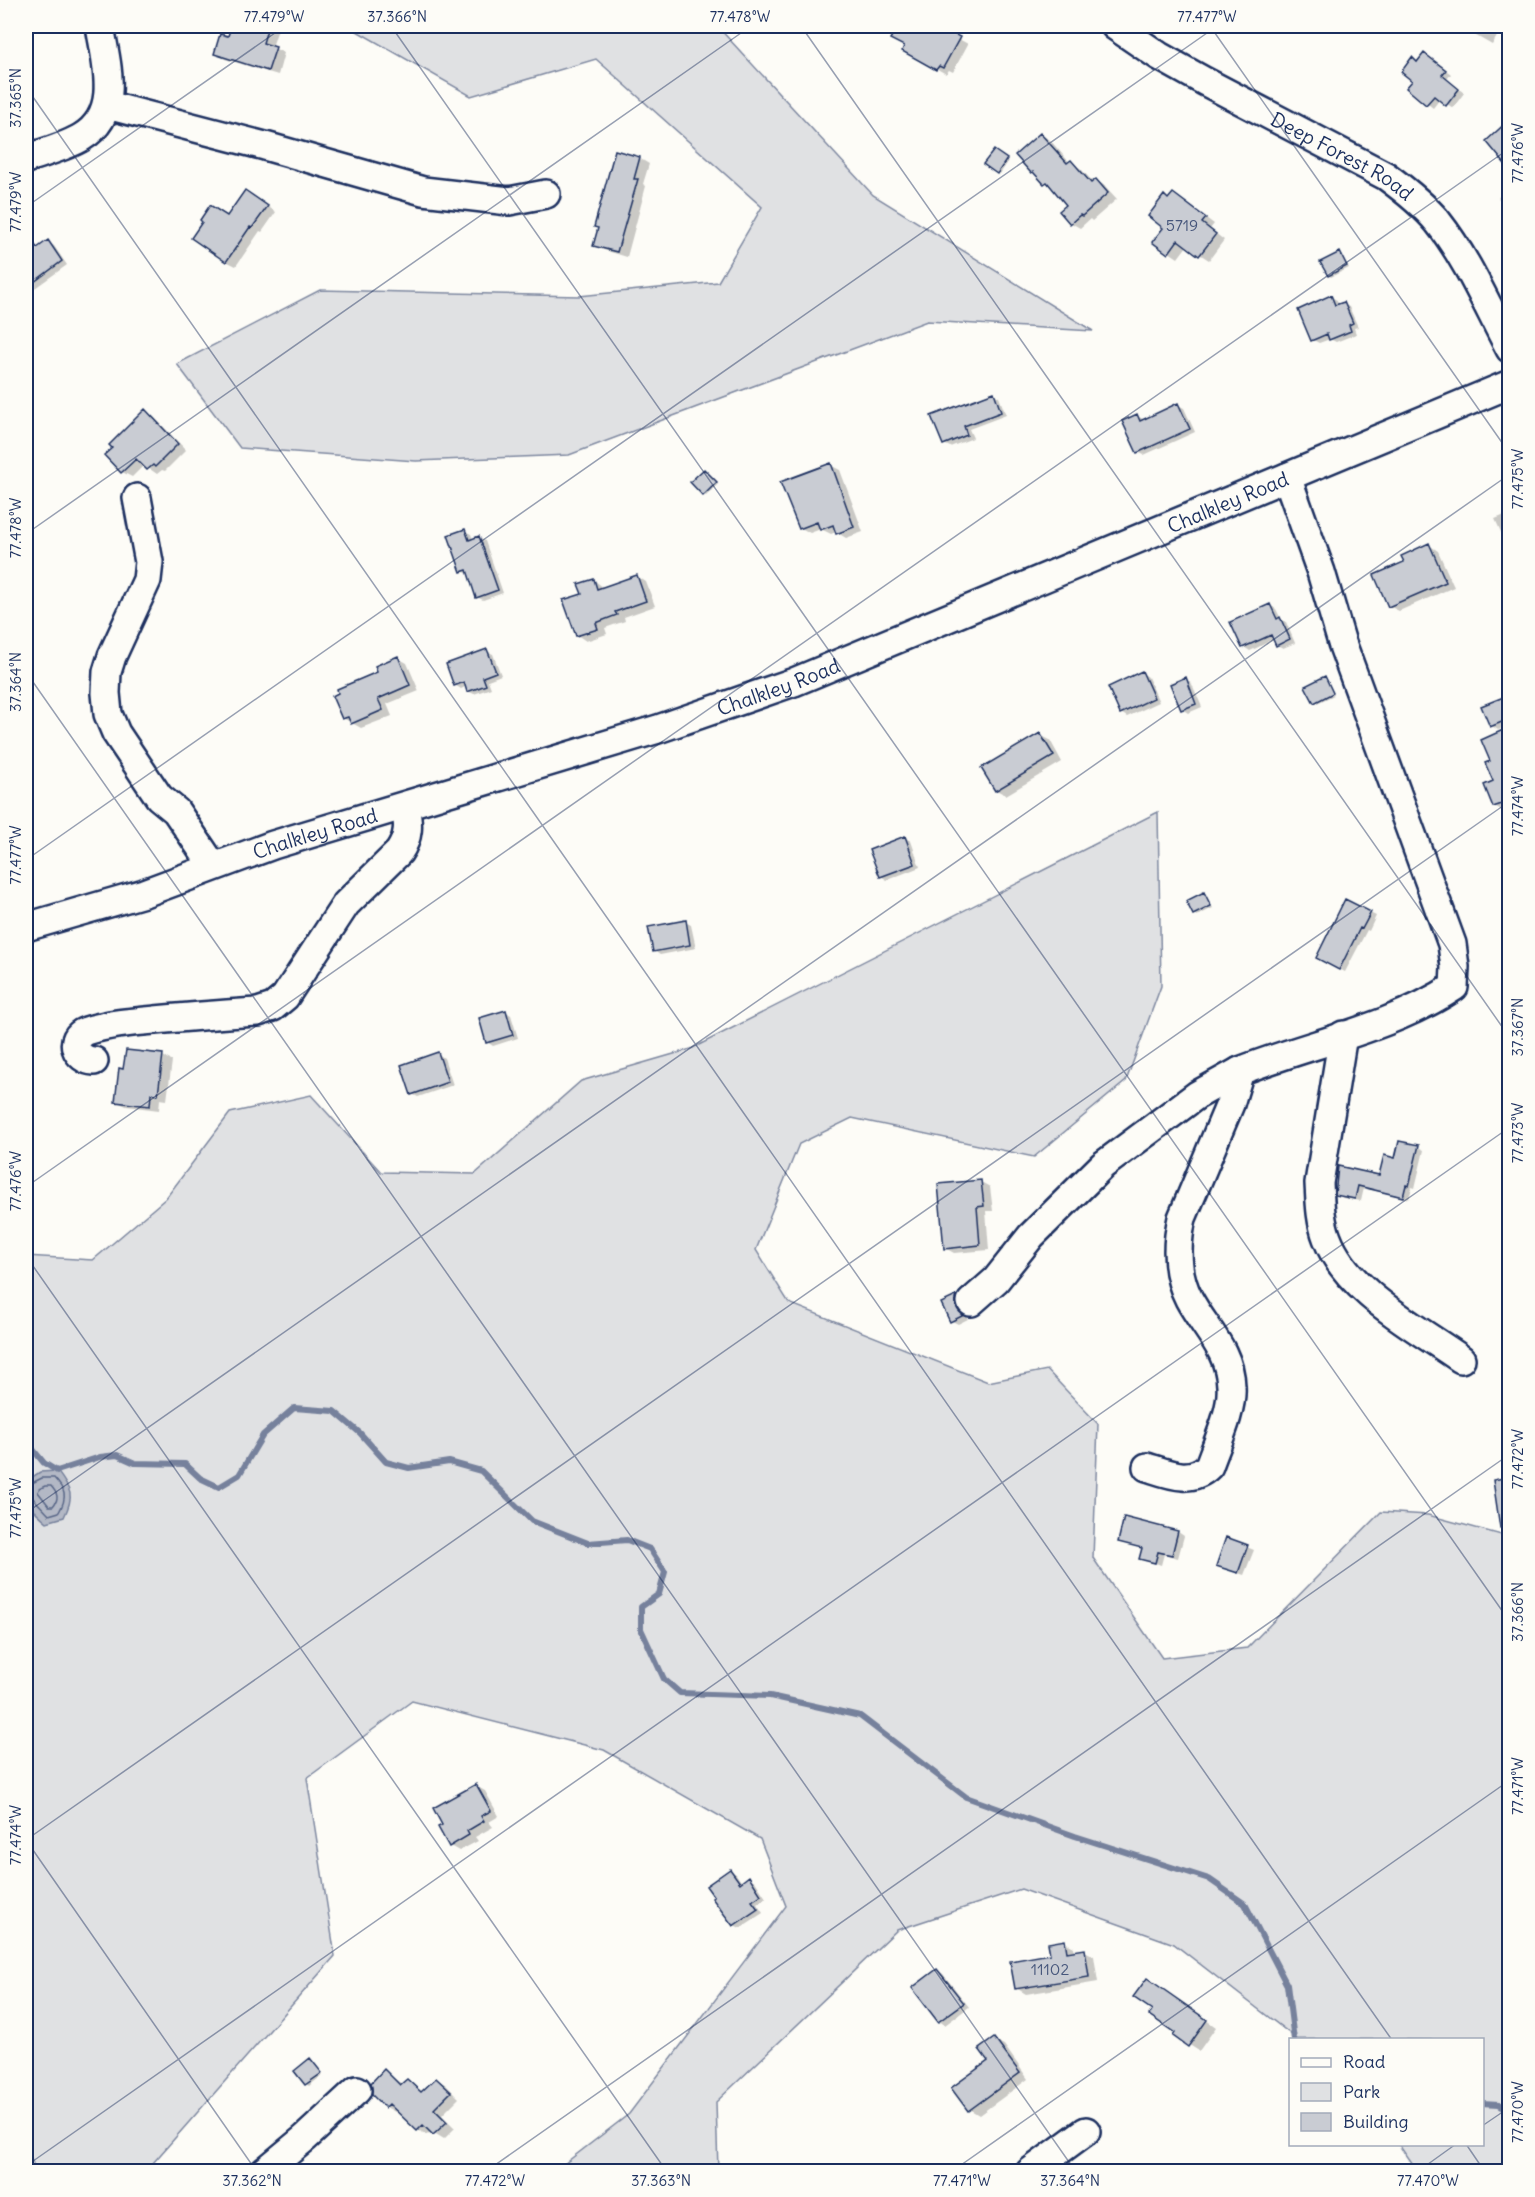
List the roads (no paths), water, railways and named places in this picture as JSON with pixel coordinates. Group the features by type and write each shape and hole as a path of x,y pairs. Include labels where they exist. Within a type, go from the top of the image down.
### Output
{"street":[{"path":"26,159 80,138 94,129 103,116 107,105 108,75 100,26"},
{"name":"Deep Forest Road","path":"1116,26 1159,56 1386,176 1416,199 1438,222 1460,253 1509,349"},
{"path":"107,105 265,146 423,191 509,201 546,194"},
{"name":"Chalkley Road","path":"26,927 144,893 273,845 658,729 794,682 1509,384"},
{"path":"971,1302 996,1280 1031,1236 1102,1165 1197,1095 1240,1071 1397,1017 1454,987 1455,967 1452,944 1342,643 1321,572 1287,477"},
{"path":"137,498 149,562 147,580 110,664 106,693 108,714 116,733 159,797 176,811 213,866"},
{"path":"94,1061 86,1060 79,1055 75,1047 77,1038 83,1032 117,1024 258,1012 273,1007 285,997 346,904 399,852 405,843 408,830 405,807"},
{"path":"1343,1035 1320,1183 1320,1208 1327,1238 1341,1263 1366,1293 1461,1359"},
{"path":"1147,1467 1191,1477 1202,1474 1209,1466 1230,1404 1232,1389 1230,1369 1223,1350 1189,1299 1182,1282 1178,1259 1178,1236 1182,1218 1230,1104 1240,1071"},
{"path":"264,2172 305,2139 357,2090"},
{"path":"1030,2172 1086,2131"}],"water":[{"path":"57,1471 66,1483 70,1493 70,1503 64,1517 47,1522 30,1505 26,1495 26,1481 40,1472"}],"waterway":[{"path":"26,1441 44,1463 57,1471 100,1457 117,1455 135,1463 185,1464 200,1478 219,1487 239,1475 263,1435 294,1408 334,1411 360,1433 386,1462 409,1468 449,1462 481,1471 532,1521 588,1543 627,1540 650,1549 665,1572 659,1594 641,1607 641,1629 664,1679 680,1693 770,1696 860,1716 966,1797 1075,1836 1209,1879 1245,1904 1287,1985 1294,2038"},
{"path":"1484,2103 1499,2104 1510,2110"}]}
